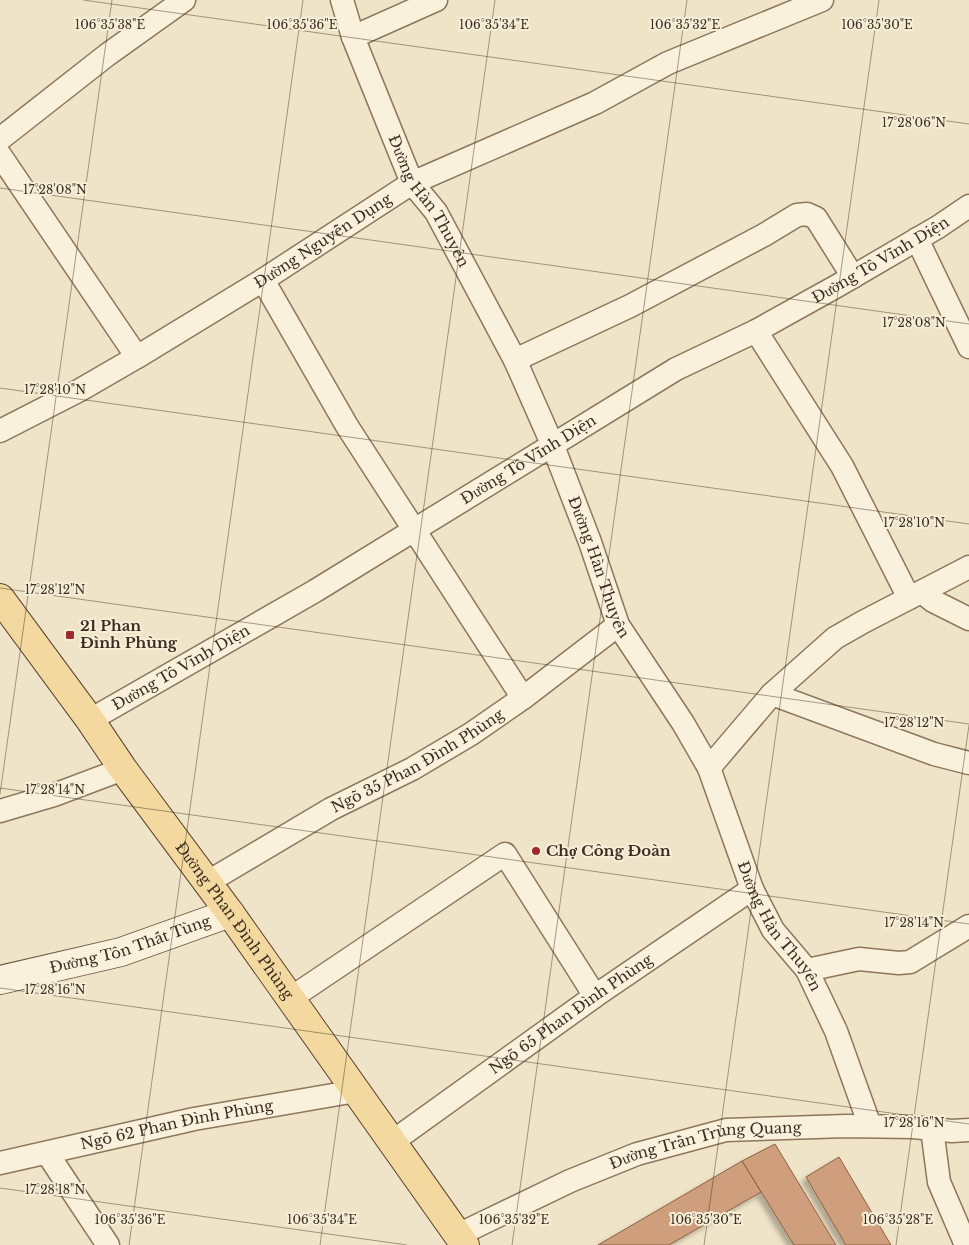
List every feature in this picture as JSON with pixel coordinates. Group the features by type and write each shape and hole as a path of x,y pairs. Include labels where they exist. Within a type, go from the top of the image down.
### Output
{"main road":[{"name":"Đường Phan Đình Phùng","path":"0,598 90,720 123,769 208,882 461,1240"}],"street":[{"path":"0,139 107,55 184,0"},
{"name":"Đường Hàn Thuyên","path":"342,0 353,37 412,183 436,212 514,360 553,446 590,542 618,625 683,723 709,768 752,889 774,930 807,970 836,1031 870,1126"},
{"path":"353,37 436,0"},
{"name":"Đường Nguyễn Dụng","path":"0,431 80,390 137,357 263,280 412,183 595,103 668,63 822,0"},
{"path":"0,155 137,357"},
{"name":"Đường Tô Vĩnh Diện","path":"90,720 316,591 676,369 756,331 853,277 969,206"},
{"path":"514,360 630,306 764,235 797,215 807,214 816,218 853,277"},
{"path":"917,239 969,347"},
{"path":"263,280 328,396 414,532 523,698"},
{"path":"756,331 842,466 916,595 933,601 969,619"},
{"path":"709,768 772,694 835,638 969,567"},
{"name":"Ngõ 35 Phan Đình Phùng","path":"208,882 331,810 412,769 470,734 523,698 618,625"},
{"path":"772,694 934,754 969,763"},
{"path":"0,810 54,795 123,769"},
{"path":"291,998 505,854 595,996"},
{"name":"Ngõ 65 Phan Đình Phùng","path":"392,1142 595,996 752,889"},
{"name":"Đường Tôn Thất Tùng","path":"0,980 121,952 230,913"},
{"path":"807,970 859,959 899,963 910,962 969,926"},
{"name":"Ngõ 62 Phan Đình Phùng","path":"0,1163 194,1119 356,1091"},
{"name":"Đường Trần Trùng Quang","path":"461,1240 570,1181 637,1154 726,1130 870,1126 913,1126 952,1131 969,1130"},
{"path":"932,1129 939,1182 966,1245"},
{"path":"47,1153 108,1245"}],"building":[{"path":"775,1144 836,1245 794,1245 742,1161"},
{"path":"839,1157 891,1245 846,1245 806,1177"},
{"path":"742,1161 761,1192 669,1245 598,1245"}],"place":[{"name":"21 Phan Đình Phùng","path":"70,635"},
{"name":"Chợ Công Đoàn","path":"536,851"}]}
